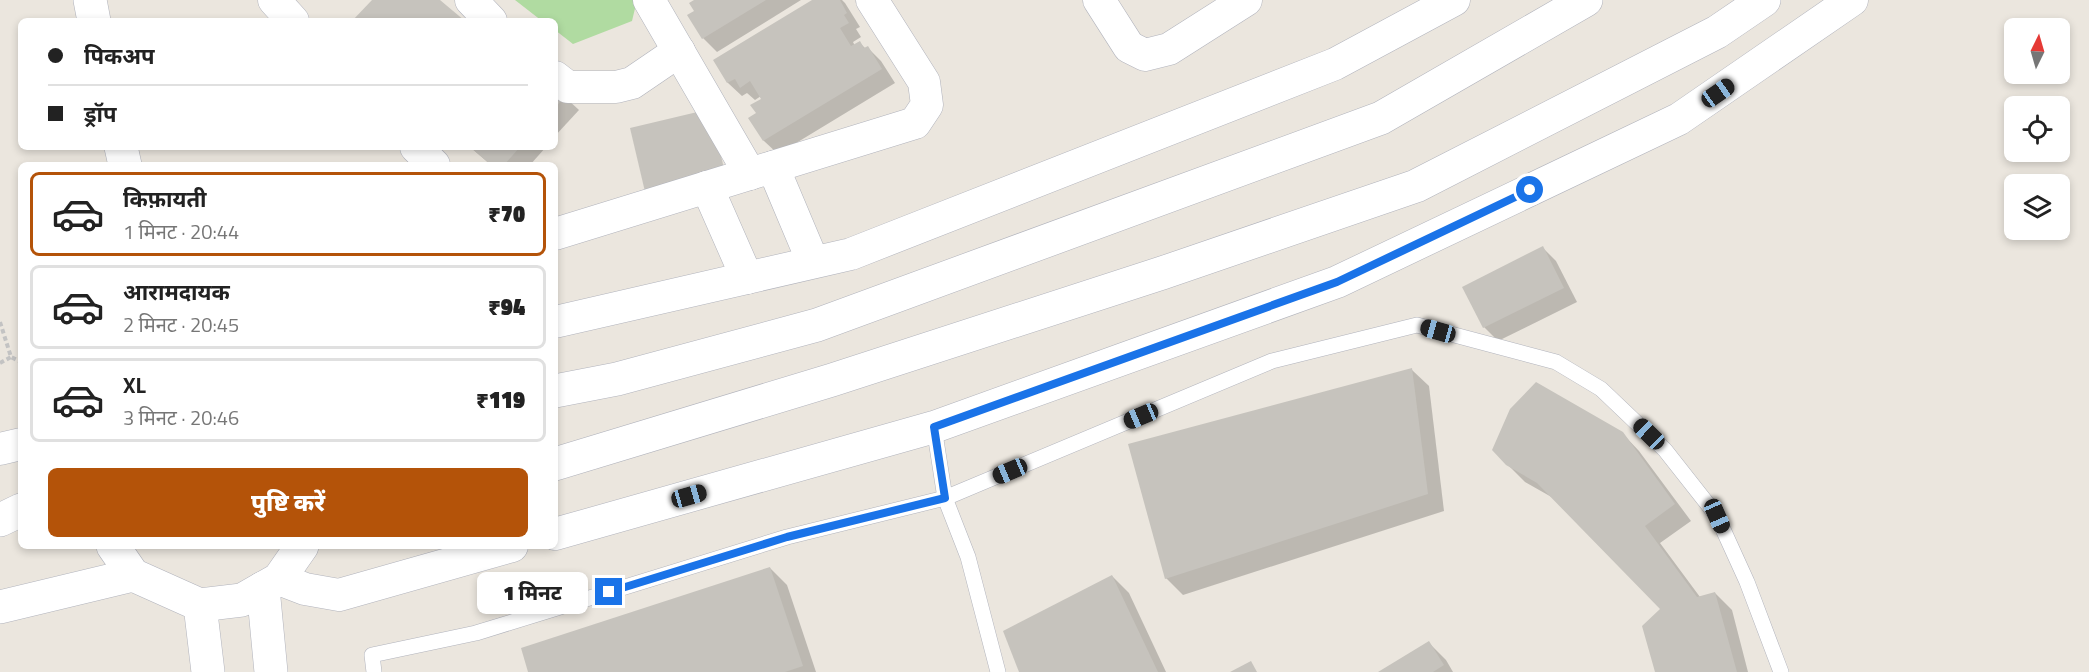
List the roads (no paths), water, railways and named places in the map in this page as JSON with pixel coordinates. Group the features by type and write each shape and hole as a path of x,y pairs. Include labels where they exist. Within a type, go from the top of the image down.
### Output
{"street":[{"path":"90,0 93,18"},
{"path":"471,0 487,18"},
{"path":"649,0 679,51 762,171 813,262"},
{"path":"558,233 915,123 927,105 924,82 872,0"},
{"path":"1099,0 1129,48 1145,55 1168,49 1246,0"},
{"path":"558,321 851,254 1335,64 1452,0"},
{"path":"558,390 617,379 817,325 1381,118 1586,0"},
{"path":"558,463 844,376 1161,273 1416,186 1717,32 1764,0"},
{"path":"558,533 934,427 1337,282 1679,119 1852,0"},
{"path":"558,79 568,87 616,87 632,83 679,51"},
{"path":"419,150 431,162"},
{"path":"707,187 747,278"},
{"path":"0,449 18,445"},
{"path":"0,520 18,511"},
{"path":"115,549 134,575 200,605 242,600 271,584 300,549"},
{"path":"271,584 339,595 501,549"},
{"path":"0,607 134,575"},
{"path":"271,584 271,672"},
{"path":"200,605 208,672"}],"lane":[{"path":"374,672 372,655 476,633 787,537 945,498 1272,361 1417,325 1556,362 1601,389 1665,450 1717,516 1747,582 1781,672"},
{"path":"934,427 945,498 968,557 998,672"}]}
